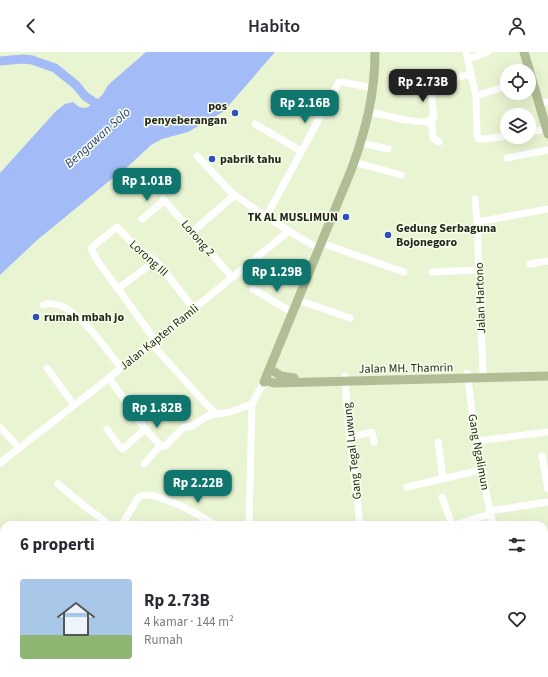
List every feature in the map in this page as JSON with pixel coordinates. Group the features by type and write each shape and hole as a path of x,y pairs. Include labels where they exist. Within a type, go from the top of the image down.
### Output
{"main road":[{"path":"264,381 361,143 370,112 374,88 375,52"},
{"path":"524,52 527,64"},
{"path":"536,88 544,102 547,132"},
{"name":"Jalan MH. Thamrin","path":"270,369 279,379"},
{"name":"Jalan MH. Thamrin","path":"467,376 483,373 548,372"},
{"name":"Jalan MH. Thamrin","path":"264,381 272,382 283,377 345,379 548,376"}],"street":[{"path":"488,52 467,55 476,96 477,133 478,139 500,137"},
{"path":"439,142 432,138 431,118 434,118 434,115 430,84 470,74"},
{"path":"266,217 339,82 374,88"},
{"path":"476,96 500,88"},
{"path":"370,112 401,118 408,121 431,122"},
{"path":"255,124 301,151"},
{"path":"536,132 547,132"},
{"path":"361,143 388,149"},
{"path":"508,158 548,150"},
{"path":"198,156 235,195 289,231 320,246 404,272"},
{"path":"354,162 401,175"},
{"path":"192,232 235,195"},
{"name":"Jalan Hartono","path":"475,199 480,270 483,373"},
{"name":"Lorong 2","path":"142,219 164,200 232,277"},
{"path":"477,222 548,209"},
{"name":"Lorong III","path":"117,289 97,260 92,248 117,227 136,247 156,261 193,308"},
{"name":"Jalan Kapten Ramli","path":"0,463 109,378 289,231"},
{"path":"156,261 117,289 153,342 206,404 217,414"},
{"path":"530,264 548,261"},
{"path":"280,269 305,282"},
{"path":"432,272 480,270"},
{"path":"253,289 292,313"},
{"path":"298,300 350,318"},
{"path":"43,305 54,303 65,308 81,319 121,368"},
{"path":"47,368 74,405"},
{"name":"Gang Ngalimun","path":"467,376 476,441 492,521"},
{"path":"109,378 145,430 160,446"},
{"name":"Gang Tegal Luwung","path":"345,379 360,521"},
{"path":"249,521 251,409 264,381"},
{"path":"144,464 160,446 165,446 184,426 192,426 208,416 251,409"},
{"path":"0,427 19,448"},
{"path":"107,429 121,449 123,449 145,430"},
{"path":"350,437 372,432 374,442"},
{"path":"476,441 548,432"},
{"path":"438,442 443,478"},
{"path":"542,456 548,489"},
{"path":"407,486 481,470"},
{"path":"58,484 83,506 104,521"},
{"path":"124,521 138,498 146,495 159,497 207,521"},
{"path":"442,497 451,521"},
{"path":"465,521 490,513 548,502"}],"water":[{"name":"Bengawan Solo","path":"146,52 275,52 223,112 188,132 162,139 151,145 121,173 114,177 36,241 0,275 0,173 56,111 65,104 73,102 79,107 88,107 103,94 108,85"}],"waterway":[{"path":"0,61 23,59 32,60 55,68 76,85 85,96 104,109"}],"place":[{"name":"pos penyeberangan","path":"235,113"},
{"name":"pabrik tahu","path":"212,159"},
{"name":"TK AL MUSLIMUN","path":"346,217"},
{"name":"Gedung Serbaguna Bojonegoro","path":"388,235"},
{"name":"rumah mbah jo","path":"36,317"}]}
